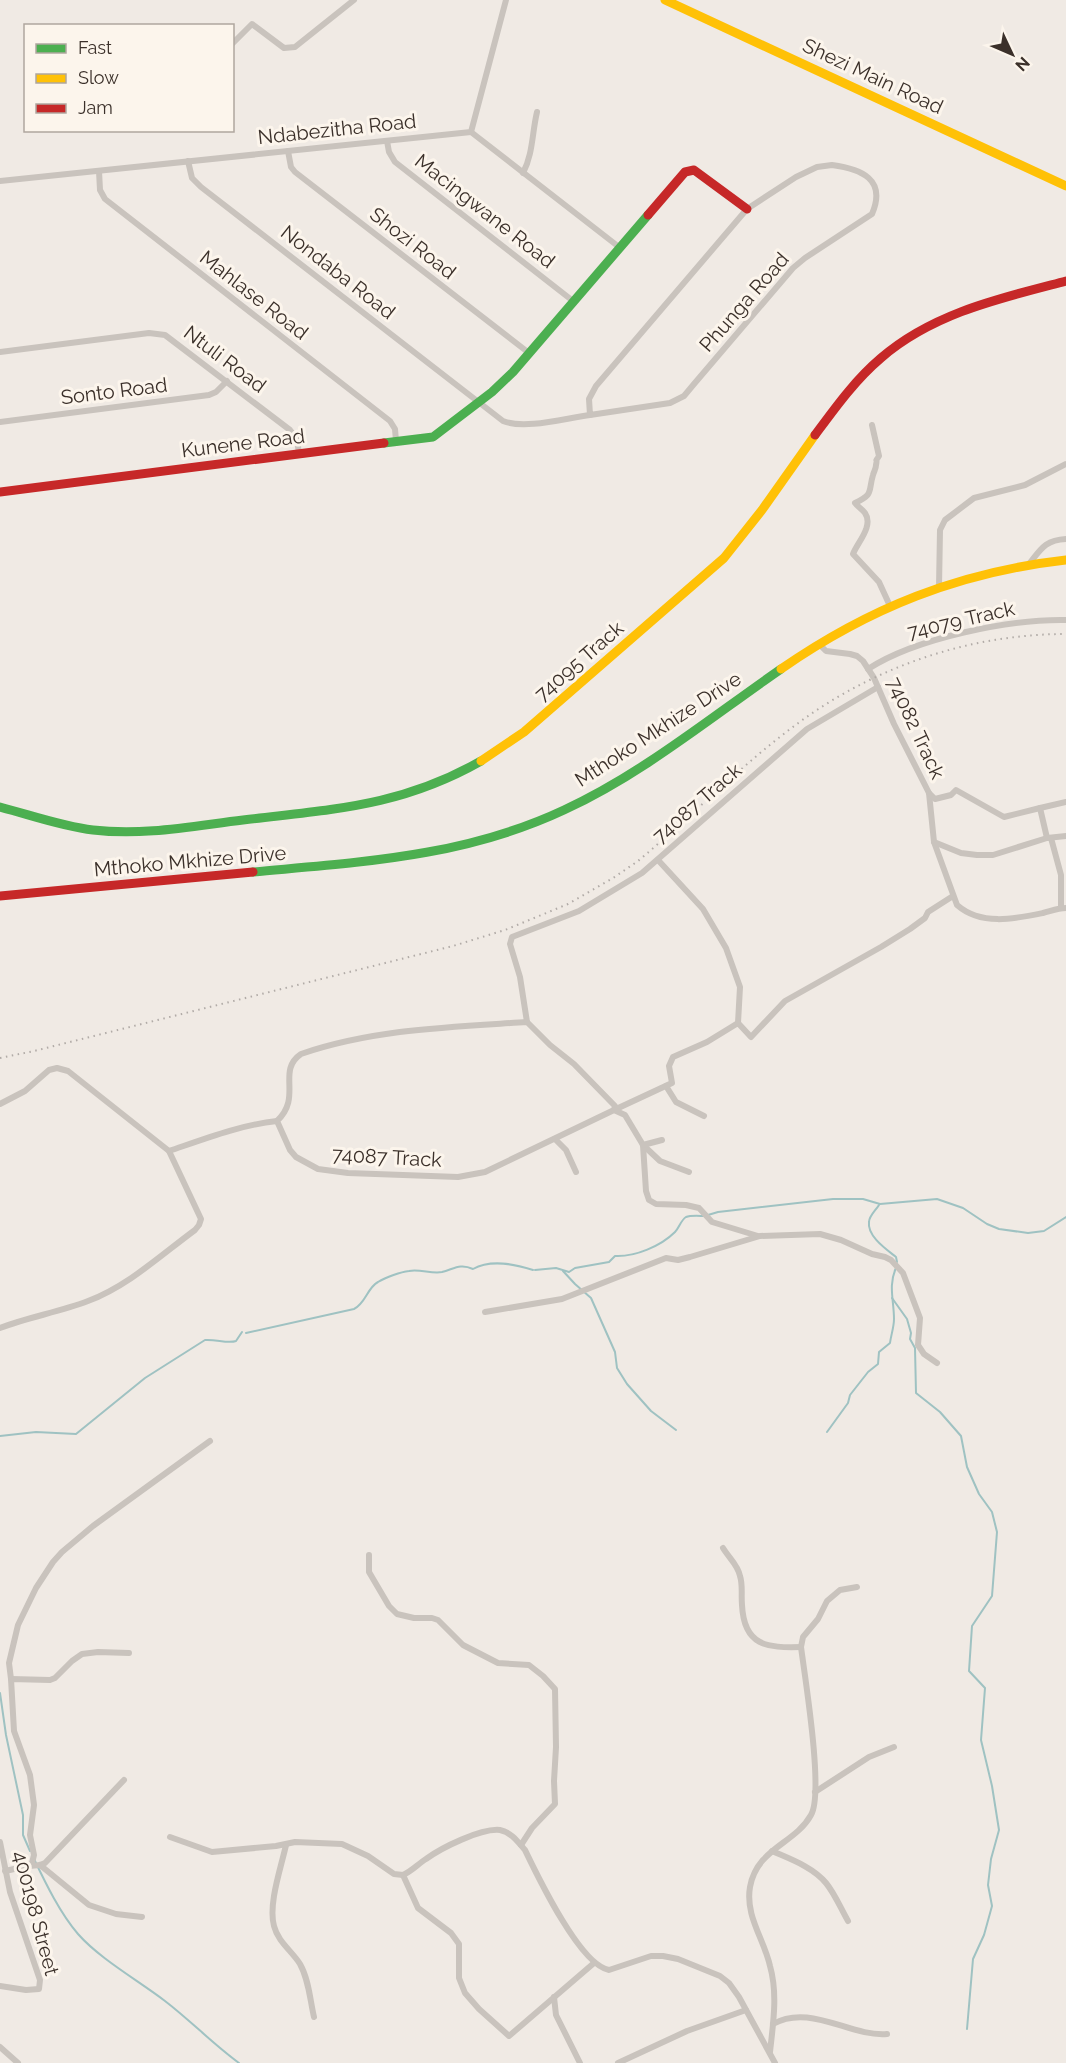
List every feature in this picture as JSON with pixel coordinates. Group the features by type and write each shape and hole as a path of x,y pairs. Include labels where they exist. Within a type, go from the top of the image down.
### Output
{"street":[{"path":"234,42 252,24 284,48 295,47 354,0"},
{"path":"506,0 471,132 619,247"},
{"name":"Shezi Main Road","path":"665,0 1066,186"},
{"path":"523,174 531,155 537,112"},
{"name":"Ndabezitha Road","path":"0,181 471,132"},
{"name":"Macingwane Road","path":"387,141 389,152 395,162 573,300"},
{"name":"Shozi Road","path":"288,151 291,167 295,172 530,353"},
{"name":"Nondaba Road","path":"188,161 192,178 201,187 479,401"},
{"name":"Phunga Road","path":"832,165 848,167 868,177 878,194 872,214 793,268 684,396 670,403 590,415 589,399 592,391 747,209 796,177 817,167 832,165"},
{"name":"Kunene Road","path":"0,492 433,437 504,381 677,180 690,170 705,177 747,209"},
{"name":"Mahlase Road","path":"99,171 100,189 105,199 390,421 395,429 396,441"},
{"name":"74095 Track","path":"0,807 91,830 120,832 169,830 378,802 409,794 442,781 493,754 524,732 724,558 749,530 842,399 877,362 909,339 945,318 990,301 1066,281"},
{"name":"Ntuli Road","path":"0,352 156,333 170,338 290,430 297,439 299,454"},
{"name":"Sonto Road","path":"0,422 209,395 216,392 226,381"},
{"path":"479,401 510,424 522,425 590,415"},
{"path":"872,425 879,456 871,490 855,503 867,515 868,520 866,531 854,554 879,582 890,606"},
{"path":"939,587 940,530 945,520 974,498 1025,485 1064,465"},
{"path":"1028,565 1047,543 1066,539"},
{"name":"Mthoko Mkhize Drive","path":"0,896 384,861 433,853 491,837 538,821 583,801 618,781 819,644 890,606 939,587 979,576 1028,565 1066,560"},
{"name":"74079 Track","path":"868,669 902,651 993,626 1047,619 1066,620"},
{"name":"74082 Track","path":"819,644 826,651 857,656 863,661 878,687 929,793 934,842 957,905 978,916 1001,920 1016,919 1064,908"},
{"name":"74087 Track","path":"527,1022 520,977 510,944 512,937 579,911 642,873 807,729 878,687"},
{"path":"929,793 935,799 951,795 956,790 1005,817 1066,802"},
{"path":"1040,808 1061,875 1064,908"},
{"path":"934,842 961,853 993,855 1049,838 1066,836"},
{"path":"658,860 703,909 726,948 740,987 738,1023 751,1037 785,1001 881,948 953,896"},
{"path":"169,1151 233,1130 277,1120 285,1113 289,1103 289,1067 301,1054 372,1035 432,1028 527,1022 550,1045 574,1064 615,1106 614,1110 626,1115 643,1145 660,1161 689,1172"},
{"path":"704,1116 676,1102 666,1086 672,1083 669,1066 673,1056 707,1042 738,1023"},
{"path":"0,1104 25,1090 49,1070 68,1071 169,1151 201,1219 195,1230 137,1274 108,1291 89,1300 0,1328"},
{"name":"74087 Track","path":"277,1120 285,1142 296,1157 318,1169 348,1173 458,1177 485,1172 666,1086"},
{"path":"555,1139 566,1150 576,1172"},
{"path":"643,1145 662,1140"},
{"path":"643,1145 646,1191 649,1200 664,1205 686,1205 699,1208 712,1222 760,1236"},
{"path":"485,1312 562,1299 666,1258 678,1260 760,1236 820,1234 891,1260 903,1273 920,1318 918,1345 937,1363"},
{"path":"28,1866 34,1857 30,1829 33,1797 26,1760 14,1731 9,1663 18,1625 36,1588 53,1562 68,1546 210,1441"},
{"path":"723,1548 736,1565 741,1577 742,1612 751,1634 760,1643 772,1647 801,1647"},
{"path":"369,1555 369,1572 389,1606 397,1614 438,1620 463,1645 498,1662 529,1665 555,1689 555,1804 532,1828 521,1845"},
{"path":"770,2052 774,1990 770,1965 751,1916 750,1888 754,1875 772,1851 806,1823 812,1814 816,1792 801,1647 805,1633 818,1619 827,1601 840,1590 857,1587"},
{"path":"11,1679 50,1680 77,1657 87,1653 129,1653"},
{"path":"816,1792 869,1757 894,1748"},
{"path":"5,1871 40,1865 56,1852 124,1780"},
{"path":"170,1836 212,1852 286,1845 295,1842 342,1845 368,1856 394,1874 403,1875 428,1857 446,1848 487,1832 500,1830 521,1845 572,1934 594,1963 602,1969 609,1970 651,1956 663,1956 678,1959 720,1976 729,1983 775,2063"},
{"name":"400198 Street","path":"0,1842 15,1908 40,1980 39,1989 26,1990 0,1986"},
{"path":"286,1845 272,1914 273,1925 278,1937 299,1963 304,1974 314,2017"},
{"path":"772,1851 819,1876 826,1883 848,1921"},
{"path":"40,1865 89,1905 116,1914 142,1917"},
{"path":"403,1875 418,1908 451,1934 459,1944 460,1982 465,1993 506,2034 511,2036 594,1963"},
{"path":"554,1997 556,2015 580,2063"},
{"path":"618,2063 687,2031 746,2010"},
{"path":"773,2024 786,2018 806,2017 869,2033 887,2034"},
{"path":"0,2047 18,2063"}],"waterway":[{"path":"708,1215 833,1199 863,1199 880,1204 937,1199 963,1208 999,1229 1028,1233 1044,1231 1066,1217"},
{"path":"879,1205 870,1218 869,1227 874,1237 896,1257 897,1262"},
{"path":"535,1270 556,1268 569,1272 575,1268 609,1262 615,1256 639,1253 669,1237 686,1217 705,1216"},
{"path":"246,1333 354,1309 371,1288 381,1280 406,1272 442,1272 461,1267 473,1269 495,1263 533,1270"},
{"path":"827,1432 848,1403 850,1395 868,1372 878,1364 879,1352 890,1343 894,1325 892,1281 896,1268"},
{"path":"563,1271 591,1298 615,1352 617,1368 627,1384 651,1411 676,1430"},
{"path":"892,1298 907,1319 911,1333 910,1339 915,1348 916,1393 940,1412 961,1436 967,1467 979,1494 992,1512 997,1532 992,1596 972,1626 969,1671 985,1688 981,1740 999,1830 991,1859 988,1885 992,1906 984,1935 973,1959 967,2029"},
{"path":"0,1436 36,1432 76,1434 145,1378 205,1340 233,1342 242,1332"},
{"path":"0,1693 6,1735 23,1815 23,1835 30,1851"},
{"path":"34,1859 59,1908 71,1926 87,1943 108,1961 165,2001 239,2063"}],"railway":[{"path":"0,1058 453,946 505,930 568,904 638,861 780,737 830,701 861,684 893,669 960,647 1030,635 1066,634"}],"traffic: fast":[{"path":"384,443 433,437 492,392 513,372 648,215"},
{"path":"253,872 412,855 450,848 526,826 593,796 621,780 781,669"},
{"path":"0,807 93,830 112,832 168,830 365,804 422,788 481,761"}],"traffic: slow":[{"path":"665,0 1066,186"},
{"path":"481,761 524,732 724,558 762,510 815,435"},
{"path":"781,669 848,628 916,596 989,574 1066,560"}],"traffic: jam":[{"path":"648,215 685,172 694,170 747,209"},
{"path":"815,435 863,376 901,342 945,318 969,309 1066,281"},
{"path":"0,492 384,443"},
{"path":"0,896 253,872"}]}
